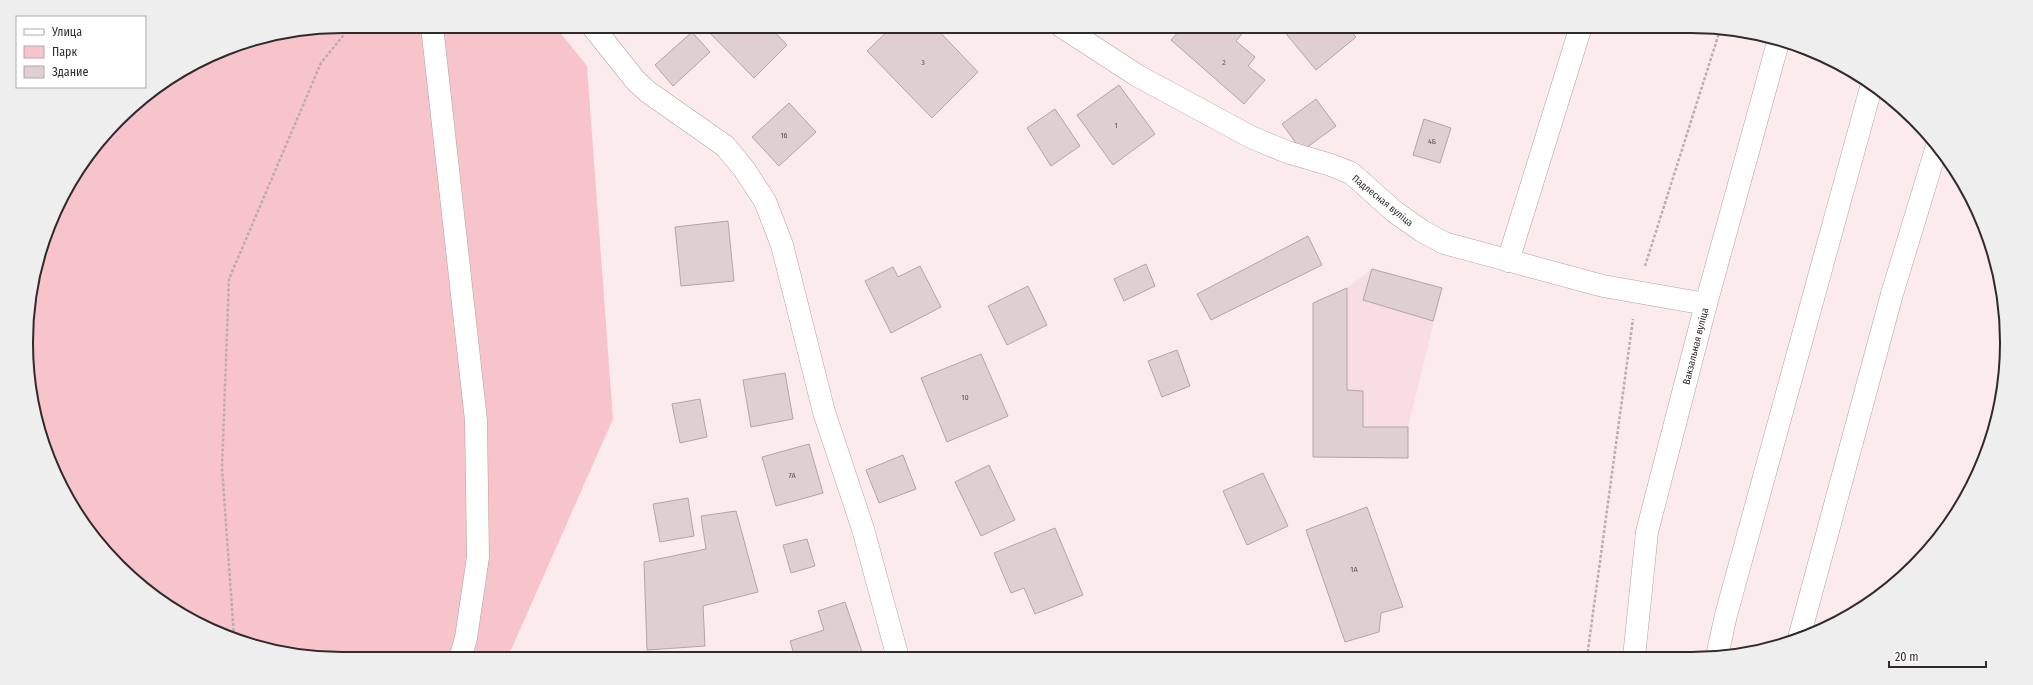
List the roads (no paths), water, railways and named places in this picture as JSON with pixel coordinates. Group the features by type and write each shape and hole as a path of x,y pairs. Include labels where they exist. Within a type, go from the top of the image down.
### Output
{"main road":[{"path":"433,33 476,420 478,557 466,638 462,652"},
{"path":"598,33 636,81 648,92 725,146 744,169 765,201 782,245 824,412 863,529 896,652"},
{"name":"Падлесная вуліца","path":"1072,33 1138,76 1251,138 1287,152 1331,165 1351,174 1395,212 1444,244 1603,286 1706,304"},
{"path":"1508,261 1579,33"},
{"name":"Вакзальная вуліца","path":"1634,652 1647,532 1706,304 1777,46"},
{"path":"1718,650 1728,607 1870,91"},
{"path":"1801,631 1892,294 1935,153"}]}
